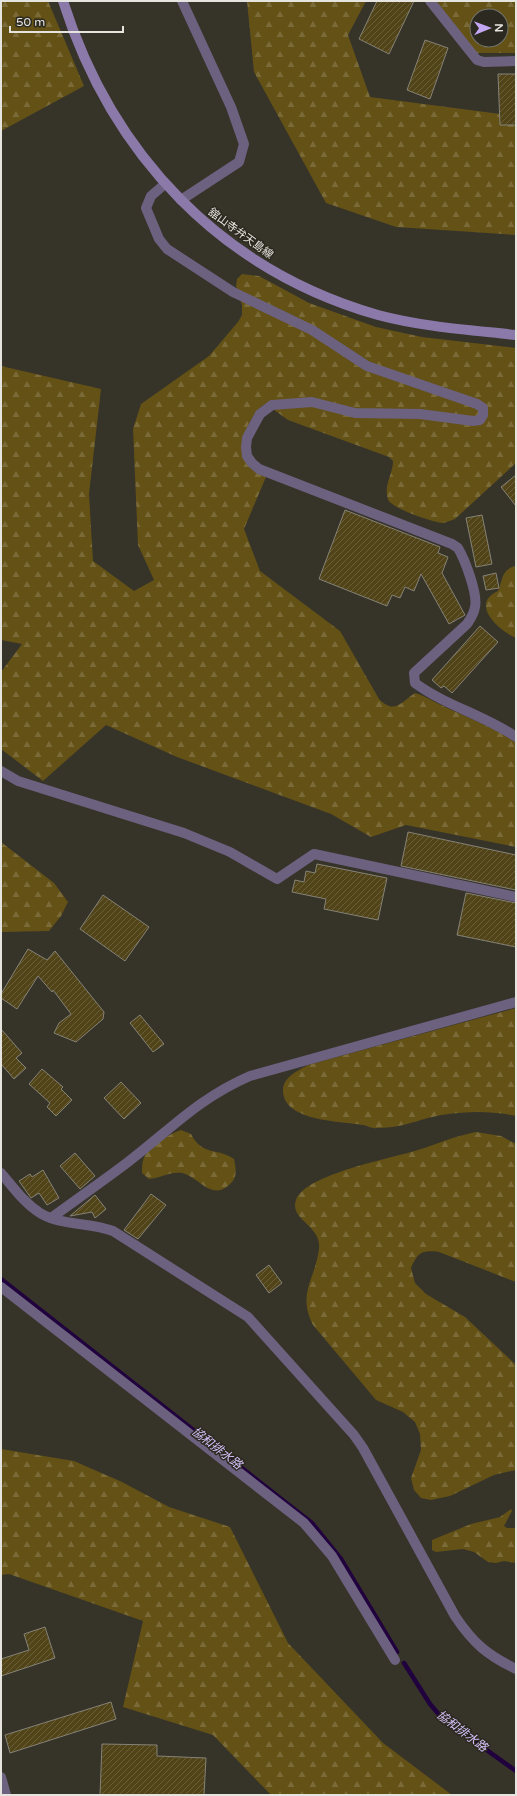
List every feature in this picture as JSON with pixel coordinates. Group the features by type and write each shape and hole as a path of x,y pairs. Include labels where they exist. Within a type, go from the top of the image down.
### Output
{"main road":[{"name":"舘山寺弁天島線","path":"63,1 79,47 99,89 136,148 165,184 216,231 253,258 293,281 335,300 379,315 424,325 516,335"}],"street":[{"path":"181,200 239,162 244,144 231,108 182,1"},
{"path":"430,1 477,60 484,62 516,61"},
{"path":"165,184 152,196 146,208 159,239 167,249 233,292 312,330 367,366 477,404 483,408 484,415 480,420 473,421 420,414 355,413 312,402 272,405 260,414 248,438 246,447 249,459 259,469 452,544 458,548 474,594 476,605 473,615 467,624 414,673 415,683 435,698 493,724 516,737"},
{"path":"1,771 18,781 184,833 230,852 278,879 314,854 516,897"},
{"path":"51,1218 128,1162 196,1106 231,1084 250,1076 516,1002"},
{"path":"1,1173 31,1207 51,1218 100,1226 113,1231 248,1317 359,1441 455,1616 469,1636 488,1654 516,1669"},
{"path":"1,1287 304,1523 332,1556 395,1660"},
{"path":"1,1777 6,1795"}],"green space":[{"path":"1,1 48,1 84,86 1,131"},
{"path":"247,1 366,1 348,35 370,97 516,116 516,235 396,227 326,203 254,72"},
{"path":"427,1 516,1 516,53 470,53"},
{"path":"242,274 259,276 309,303 376,327 422,337 516,348 516,463 455,519 444,523 432,521 416,516 395,506 390,502 387,496 387,486 393,461 389,457 288,420 266,404 256,412 252,419 245,435 242,450 244,459 266,477 244,529 260,571 340,631 379,699 385,704 394,707 415,693 419,694 490,727 516,743 516,847 406,825 371,837 331,814 177,757 106,725 43,781 1,749 1,672 22,644 1,640 1,366 101,389 89,494 93,561 134,591 154,580 138,545 133,429 141,404 209,356 238,322 242,315 242,305 236,286 237,279"},
{"path":"516,566 516,638 502,630 495,623 486,610 486,603 490,596 498,591 505,572 511,567"},
{"path":"1,842 54,883 68,902 61,916 49,931 1,932"},
{"path":"516,1008 516,1116 472,1112 428,1118 397,1126 373,1128 363,1125 315,1118 292,1108 286,1101 283,1090 286,1081 292,1074 308,1065"},
{"path":"181,1130 191,1134 200,1146 205,1149 228,1155 234,1159 236,1170 235,1176 229,1185 223,1189 216,1190 205,1186 188,1175 182,1173 174,1173 149,1179 142,1173 142,1163 149,1150 162,1140"},
{"path":"476,1132 501,1136 516,1144 516,1282 439,1252 428,1251 421,1253 416,1258 411,1268 415,1283 426,1294 465,1317 516,1365 516,1470 494,1475 450,1496 431,1500 421,1498 414,1490 411,1478 421,1450 420,1434 415,1422 403,1412 376,1400 313,1325 308,1314 307,1295 308,1287 317,1260 319,1241 316,1234 297,1213 295,1207 296,1200 303,1191 315,1182 351,1168 418,1150"},
{"path":"1,1449 74,1461 122,1482 169,1507 230,1527 288,1643 383,1743 452,1795 271,1795 213,1735 123,1707 143,1621 9,1574 1,1575"},
{"path":"511,1509 512,1511 504,1526 507,1528 516,1528 516,1563 504,1561 496,1563 488,1562 474,1552 463,1549 436,1552 432,1550 432,1540 471,1524 500,1517"}],"building":[{"path":"377,1 414,1 389,54 359,39"},
{"path":"425,40 448,48 430,99 407,90"},
{"path":"498,74 516,74 516,125 500,125"},
{"path":"516,475 516,506 501,487"},
{"path":"345,510 440,547 438,553 448,557 442,573 465,615 449,624 421,574 414,591 405,587 400,598 392,595 387,606 319,579"},
{"path":"482,515 492,564 476,567 466,518"},
{"path":"496,573 499,588 486,590 483,576"},
{"path":"480,626 498,642 452,693 444,686 441,688 432,680"},
{"path":"408,832 516,855 516,890 401,866"},
{"path":"317,864 387,878 378,920 324,909 326,899 292,892 295,880 304,882 306,871 315,873"},
{"path":"466,893 516,903 516,947 457,935"},
{"path":"103,895 149,927 125,961 80,929"},
{"path":"28,949 47,960 55,951 104,1012 103,1019 76,1042 54,1033 59,1023 71,1014 53,990 52,992 38,976 17,1009 1,998 1,994"},
{"path":"140,1015 164,1044 153,1052 130,1023"},
{"path":"1,1029 22,1053 16,1058 26,1068 14,1079 1,1064"},
{"path":"42,1069 63,1087 61,1089 72,1100 56,1116 47,1107 50,1103 29,1084"},
{"path":"121,1082 141,1103 124,1119 104,1098"},
{"path":"75,1153 95,1176 80,1189 60,1166"},
{"path":"43,1170 59,1198 47,1205 39,1193 31,1198 19,1181 30,1174 32,1177"},
{"path":"151,1194 166,1205 138,1239 124,1230"},
{"path":"95,1195 106,1209 95,1218 92,1212 70,1216"},
{"path":"269,1265 282,1283 269,1293 256,1275"},
{"path":"45,1627 55,1658 1,1676 1,1659 29,1650 24,1634"},
{"path":"111,1702 116,1719 10,1753 5,1735"},
{"path":"102,1744 157,1745 157,1756 206,1758 204,1795 100,1795"}],"waterway":[{"name":"協和排水路","path":"1,1279 312,1523 341,1559 397,1652"},
{"name":"協和排水路","path":"404,1663 430,1704 442,1718 516,1771"}]}
